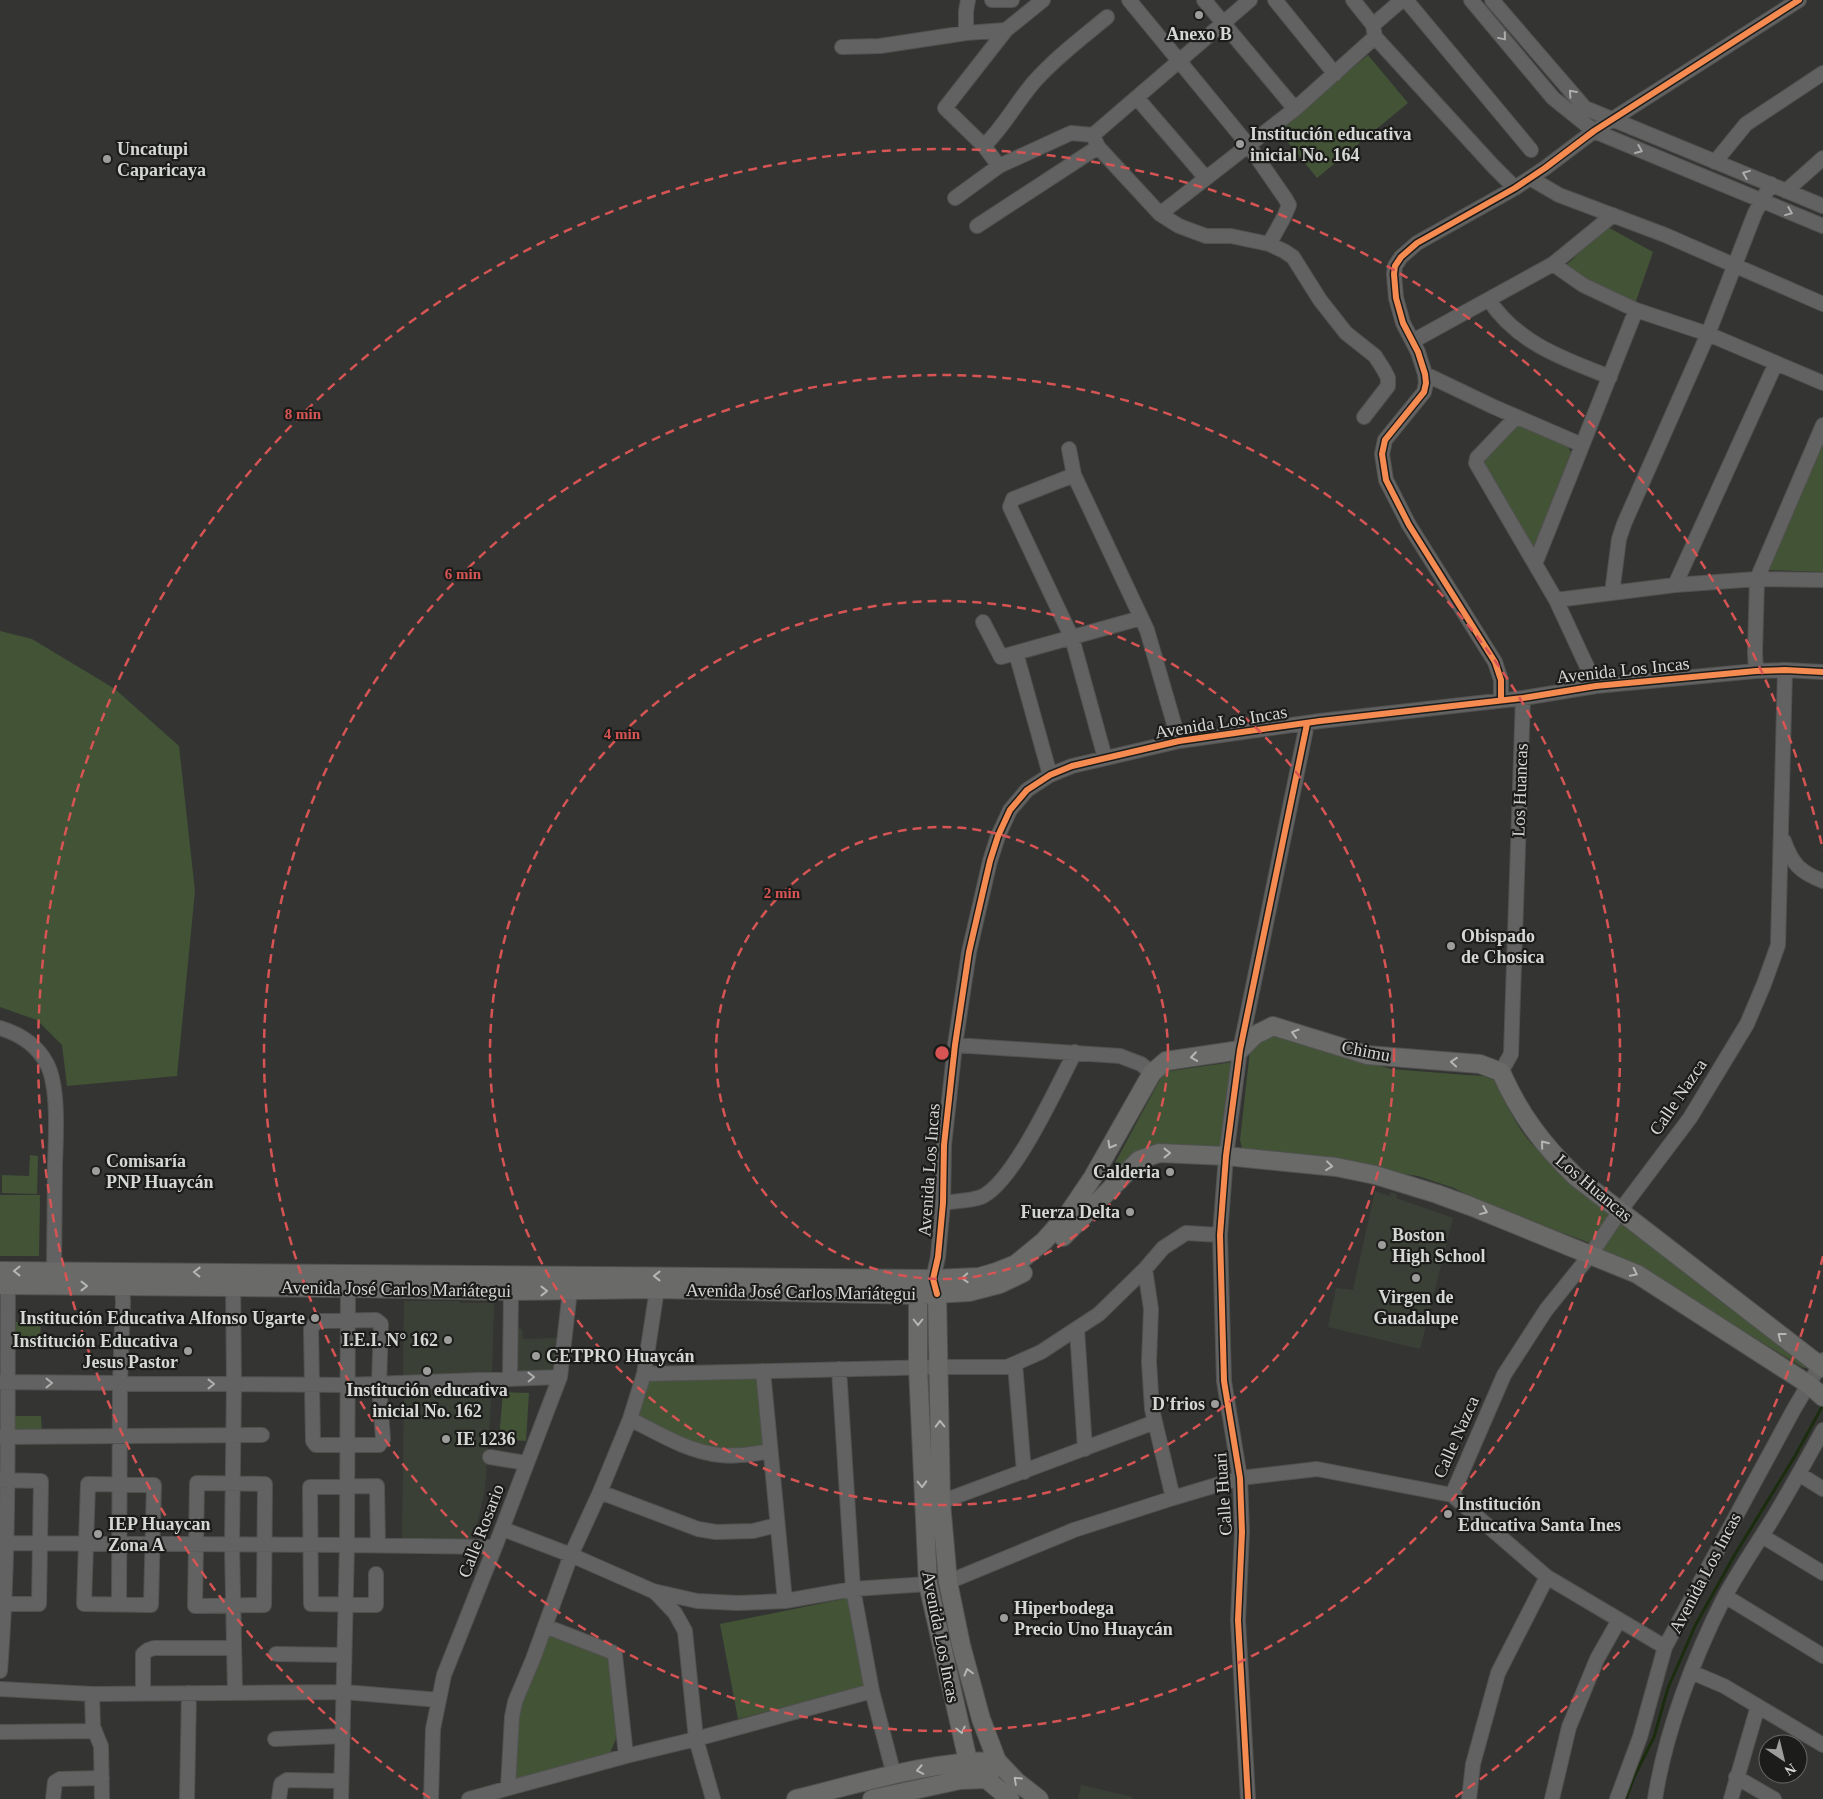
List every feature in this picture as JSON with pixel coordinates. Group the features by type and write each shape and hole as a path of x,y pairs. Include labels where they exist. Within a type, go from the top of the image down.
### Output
{"main road":[{"name":"Chimu","path":"1240,1050 1255,1036 1272,1026 1367,1055 1480,1064 1501,1072"},
{"path":"1152,1073 1166,1061 1240,1050"},
{"name":"Los Huancas","path":"1501,1072 1514,1100 1532,1128 1553,1154 1576,1177 1719,1290 1822,1364"},
{"name":"Avenida José Carlos Mariátegui","path":"348,1281 511,1291 570,1284 657,1289 918,1295 935,1286 979,1277 1016,1264 1044,1241 1068,1214 1152,1073"},
{"name":"Avenida José Carlos Mariátegui","path":"3,1280 121,1279 935,1286 969,1292 1000,1284 1024,1272 1064,1236 1116,1181 1146,1156 1164,1153 1226,1156 1336,1167 1375,1175 1470,1206 1592,1254 1637,1274 1808,1384 1823,1398"},
{"name":"Avenida Los Incas","path":"935,1286 942,1502 948,1582 961,1645 981,1719 997,1760"},
{"name":"Avenida Los Incas","path":"918,1295 918,1368 928,1584 968,1761"},
{"path":"872,1799 960,1780 985,1779 994,1768 997,1760"},
{"path":"796,1799 834,1795 894,1776 968,1761 997,1760 1016,1781 1039,1799"},
{"path":"968,1761 985,1779 1010,1799"}],"street":[{"path":"966,33 968,0"},
{"path":"992,0 1012,0"},
{"path":"999,166 984,146 945,108 1006,30 1044,0"},
{"path":"1129,0 1180,60 1248,146 1286,198 1288,205 1284,217 1269,244"},
{"path":"1204,0 1295,109"},
{"path":"977,226 1096,141 1137,98 1250,0"},
{"path":"1275,0 1335,74"},
{"path":"1352,0 1374,31 1493,166 1515,188"},
{"path":"1160,214 1205,177 1295,109 1335,74 1402,0"},
{"path":"1406,0 1531,150"},
{"path":"1471,0 1553,98 1594,131 1823,226"},
{"path":"1492,0 1585,108 1823,206"},
{"path":"1501,700 1501,680 1495,662 1409,525 1385,473 1382,454 1386,440 1424,392 1426,383 1418,352 1404,323 1396,298 1394,274 1396,266 1401,257 1417,243 1515,188 1594,131 1799,0"},
{"path":"984,146 999,131 1032,84 1051,63 1107,17"},
{"path":"842,47 880,46 966,33 1006,30"},
{"path":"1715,162 1746,124 1823,73"},
{"path":"1137,98 1205,177"},
{"path":"955,198 999,166 1071,133 1096,141 1160,214 1179,226 1206,236 1231,236 1269,244 1293,256 1320,300 1346,333 1376,356 1388,378 1388,386 1364,417"},
{"path":"1786,191 1823,158"},
{"path":"1530,178 1559,195 1665,235 1823,304"},
{"path":"1612,593 1619,539 1624,524 1708,334 1755,213 1771,184"},
{"path":"1413,341 1553,264 1613,215"},
{"path":"1553,264 1583,285 1636,310 1708,334 1823,383"},
{"path":"1489,300 1497,313 1514,330 1534,344 1569,361 1610,377"},
{"path":"1535,564 1636,310"},
{"path":"1674,585 1776,363"},
{"path":"1425,374 1516,417 1582,445"},
{"path":"1516,417 1477,458 1476,463 1556,600 1596,686"},
{"path":"1756,671 1757,579 1823,425"},
{"path":"1069,449 1074,475 1147,630 1179,742"},
{"path":"1074,475 1013,499 1010,507 1072,638 1105,758"},
{"path":"1556,600 1674,585 1757,579 1823,580"},
{"path":"983,622 1001,657 1141,618"},
{"path":"1016,653 1050,775"},
{"name":"Calle Nazca","path":"1452,1494 1504,1375 1546,1310 1592,1254 1620,1211 1690,1118 1747,1024 1764,984 1778,945 1786,670"},
{"name":"Avenida Los Incas","path":"935,1286 943,1203 944,1145 955,1046 969,952 990,861 998,836 1010,810 1027,790 1050,775 1072,766 1179,742 1307,724 1523,698 1596,686 1756,671 1823,672"},
{"name":"Los Huancas","path":"1501,1072 1511,1054 1523,698"},
{"name":"Calle Huari","path":"1248,1799 1238,1620 1242,1532 1240,1478 1224,1381 1220,1235 1226,1156 1240,1050 1307,724"},
{"path":"1782,835 1790,858 1807,875 1823,881"},
{"path":"0,1028 12,1031 26,1039 43,1057 52,1075 56,1132 51,1279"},
{"path":"955,1046 1120,1056 1141,1064 1152,1073"},
{"path":"943,1203 981,1197 994,1189 1006,1176 1018,1158 1075,1052"},
{"path":"644,1374 1007,1367 1041,1352 1099,1314 1145,1269 1163,1248 1186,1233 1220,1235"},
{"path":"1145,1269 1151,1310 1149,1362 1152,1409 1173,1498"},
{"path":"119,1604 120,1383 124,1301 121,1279"},
{"path":"0,1671 3,1543 3,1280"},
{"path":"233,1280 232,1545 235,1692"},
{"path":"340,1799 348,1545 348,1281"},
{"name":"Calle Rosario","path":"431,1799 433,1729 444,1674 496,1548 526,1463 560,1377 570,1284"},
{"path":"508,1787 514,1702 571,1555 600,1492 630,1419 644,1374 657,1289"},
{"path":"510,1378 511,1291"},
{"path":"348,1320 376,1320 380,1322 379,1384 383,1439 378,1445 314,1443 312,1326 318,1321 348,1320"},
{"path":"1077,1330 1085,1449"},
{"path":"1014,1364 1024,1472"},
{"name":"Avenida Los Incas","path":"1617,1799 1640,1737 1666,1647 1808,1384 1822,1364"},
{"path":"839,1369 853,1589 872,1691 894,1776"},
{"path":"762,1371 786,1601"},
{"path":"3,1382 347,1385 560,1377"},
{"path":"630,1419 697,1450 720,1455 746,1455 770,1451"},
{"path":"942,1502 1155,1422"},
{"path":"1655,1799 1658,1781 1679,1706 1691,1672 1725,1596 1799,1474 1823,1430"},
{"path":"3,1437 262,1435"},
{"path":"490,1457 526,1463"},
{"path":"948,1582 1074,1530 1173,1498 1240,1478 1317,1469 1452,1494 1547,1577 1666,1647"},
{"path":"1799,1474 1823,1489"},
{"path":"2,1604 39,1604 41,1544 41,1481 3,1480"},
{"path":"197,1483 233,1483 265,1484 264,1604 196,1606 197,1483"},
{"path":"88,1484 120,1484 154,1485 151,1605 84,1604 88,1484"},
{"path":"376,1574 376,1605 311,1604 310,1487 377,1486 378,1545"},
{"path":"600,1492 698,1529 716,1532 753,1531 777,1525"},
{"path":"503,1529 571,1555 653,1591 697,1601 738,1603 786,1601 853,1589 928,1584"},
{"path":"1762,1536 1823,1573"},
{"path":"3,1543 378,1545 496,1548"},
{"path":"1468,1799 1473,1764 1498,1673 1547,1577"},
{"path":"653,1591 675,1613 685,1631 696,1739 713,1799"},
{"path":"1725,1596 1823,1656"},
{"path":"1552,1799 1568,1727 1597,1659 1619,1620"},
{"path":"545,1626 612,1652 615,1655 626,1756"},
{"path":"143,1693 143,1654 148,1650 154,1648 234,1648"},
{"path":"276,1654 344,1655"},
{"path":"1691,1672 1724,1686 1823,1745"},
{"path":"0,1689 92,1694 344,1692 439,1700"},
{"path":"469,1799 872,1691"},
{"path":"187,1799 189,1693"},
{"path":"92,1694 93,1727 101,1746 102,1799"},
{"path":"1731,1799 1758,1706"},
{"path":"0,1732 94,1731"},
{"path":"275,1739 343,1736"},
{"path":"1736,1777 1774,1799"},
{"path":"53,1799 53,1786 60,1779 102,1778"},
{"path":"279,1799 281,1784 287,1780 341,1781"}],"shaded area":[{"path":"1375,1191 1389,1196 1391,1192 1397,1194 1396,1198 1453,1218 1420,1349 1328,1327 1336,1288 1353,1290"},
{"name":"I.E.I. N° 162","path":"404,1301 494,1303 492,1376 403,1378"},
{"name":"CETPRO Huaycán","path":"517,1329 522,1329 523,1339 559,1338 553,1373 514,1374"},
{"name":"IE 1236","path":"404,1387 492,1387 485,1490 473,1541 402,1541"},
{"path":"1081,1785 1133,1797 1132,1799 1078,1799"}],"green space":[{"path":"1368,55 1408,103 1317,178 1278,130"},
{"path":"1604,225 1653,252 1636,301 1598,288 1566,265"},
{"path":"1522,426 1568,446 1571,453 1532,551 1484,463 1486,457 1513,427"},
{"path":"1823,432 1823,572 1769,570"},
{"path":"0,631 32,639 115,689 179,746 195,891 177,1076 67,1086 62,1045 37,1020 0,1007"},
{"path":"1276,1035 1391,1069 1484,1076 1494,1080 1516,1121 1531,1143 1560,1170 1613,1210 1597,1238 1590,1243 1484,1204 1454,1188 1418,1176 1248,1152 1242,1148 1240,1140 1250,1050 1268,1036"},
{"path":"1233,1062 1221,1146 1160,1145 1101,1189 1164,1072"},
{"path":"30,1155 38,1156 37,1194 2,1193 2,1175 29,1176"},
{"path":"0,1195 40,1195 39,1256 0,1256"},
{"path":"1626,1212 1809,1366 1802,1367 1693,1300 1598,1249"},
{"path":"15,1322 41,1323 40,1341 14,1340"},
{"path":"760,1374 766,1446 734,1451 693,1444 634,1417 648,1375"},
{"path":"503,1392 529,1393 526,1441 499,1439"},
{"path":"13,1416 41,1416 42,1432 13,1433"},
{"path":"848,1598 865,1686 738,1719 720,1624"},
{"path":"549,1634 609,1659 614,1669 616,1739 610,1753 604,1756 511,1782 519,1703"}],"waterway":[{"path":"1626,1799 1634,1777 1654,1737 1668,1688 1695,1626 1822,1407"}],"cycle path":[{"path":"1501,700 1501,680 1495,662 1409,525 1386,480 1382,454 1385,440 1424,392 1426,383 1418,352 1403,323 1396,298 1395,266 1401,257 1417,243 1515,188 1594,131 1799,0"},
{"path":"937,1294 933,1279 938,1257 943,1203 944,1145 955,1045 969,952 990,861 998,836 1010,810 1027,790 1050,775 1072,766 1179,741 1320,721 1523,698 1596,686 1756,671 1823,672"},
{"path":"1248,1799 1238,1620 1242,1532 1240,1478 1224,1381 1220,1235 1226,1156 1240,1050 1307,724"}],"place":[{"name":"Anexo B","path":"1199,15"},
{"name":"Institución educativa inicial No. 164","path":"1240,144"},
{"name":"Uncatupi Caparicaya","path":"107,159"},
{"name":"Obispado de Chosica","path":"1451,946"},
{"name":"Comisaría PNP Huaycán","path":"96,1171"},
{"name":"Calderia","path":"1170,1172"},
{"name":"Fuerza Delta","path":"1130,1212"},
{"name":"Boston High School","path":"1382,1245"},
{"name":"Virgen de Guadalupe","path":"1416,1278"},
{"name":"Institución Educativa Alfonso Ugarte","path":"315,1318"},
{"name":"I.E.I. N° 162","path":"448,1340"},
{"name":"Institución Educativa Jesus Pastor","path":"188,1351"},
{"name":"CETPRO Huaycán","path":"536,1356"},
{"name":"Institución educativa inicial No. 162","path":"427,1371"},
{"name":"D'frios","path":"1215,1404"},
{"name":"IE 1236","path":"446,1439"},
{"name":"Institución Educativa Santa Ines","path":"1448,1514"},
{"name":"IEP Huaycan Zona A","path":"98,1534"},
{"name":"Hiperbodega Precio Uno Huaycán","path":"1004,1618"}]}
